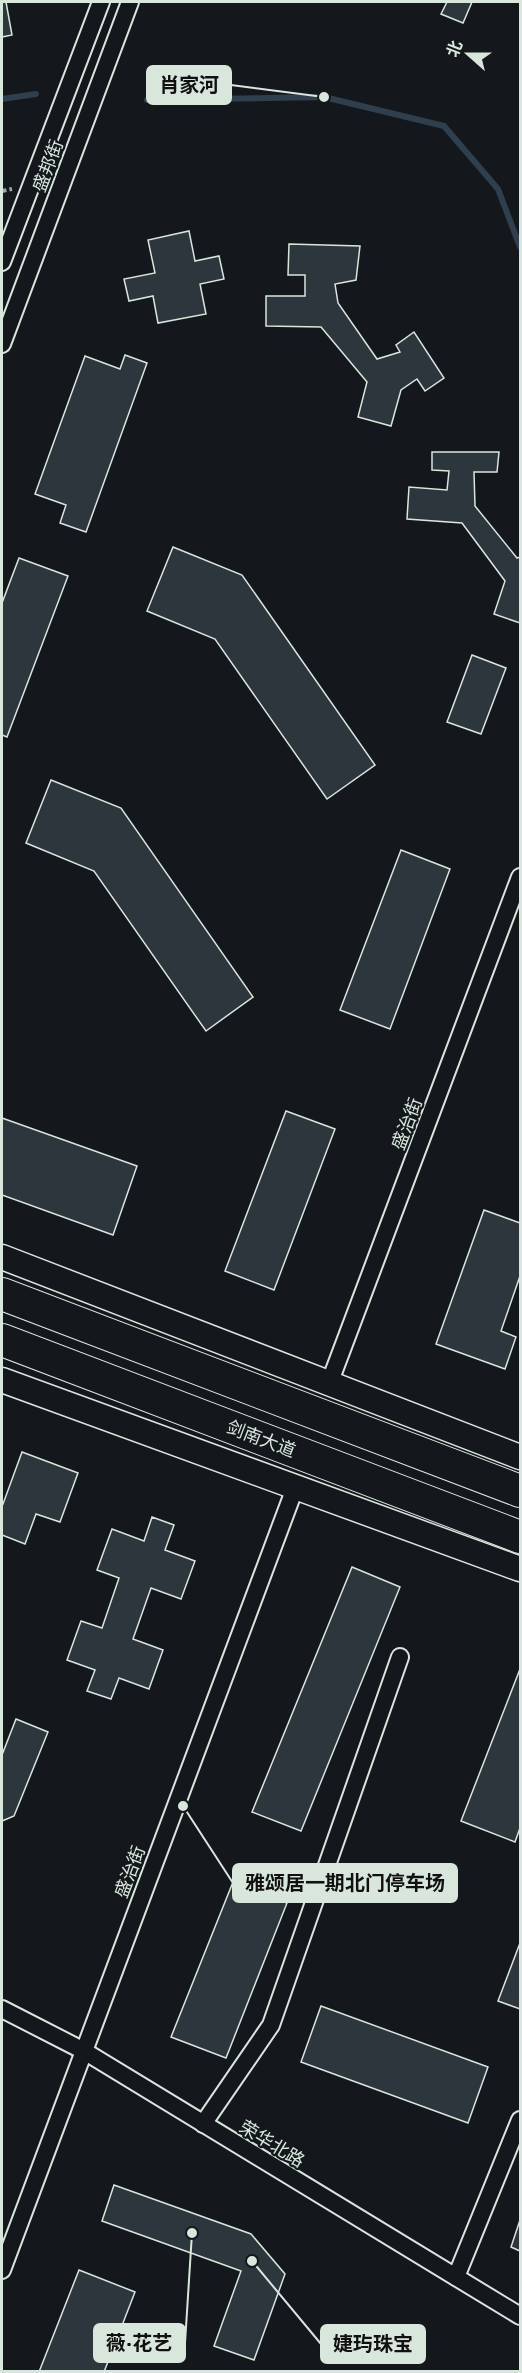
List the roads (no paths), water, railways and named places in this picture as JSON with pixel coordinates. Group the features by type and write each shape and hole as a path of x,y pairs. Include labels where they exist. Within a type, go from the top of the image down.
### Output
{"highway":[{"path":"2,1294 520,1491"},
{"name":"剑南大道","path":"2,1340 520,1537"}],"main road":[{"path":"2,1257 520,1457"},
{"path":"2,1380 520,1569"}],"street":[{"name":"盛邦街","path":"2,262 100,2"},
{"name":"盛邦街","path":"2,344 130,2"},
{"name":"盛治街","path":"329,1384 520,877"},
{"name":"盛治街","path":"2,2270 295,1488"},
{"path":"202,2124 271,2025 399,1657"},
{"name":"荣华北路","path":"2,2009 84,2051 520,2316"},
{"path":"456,2277 520,2120"}],"waterway":[{"path":"2,99 36,94"},
{"path":"147,100 324,97 444,126 498,189 520,247"}],"place":[{"name":"肖家河","path":"324,97"},
{"name":"雅颂居一期北门停车场","path":"183,1806"},
{"name":"薇·花艺","path":"192,2233"},
{"name":"婕玙珠宝","path":"252,2261"}]}
